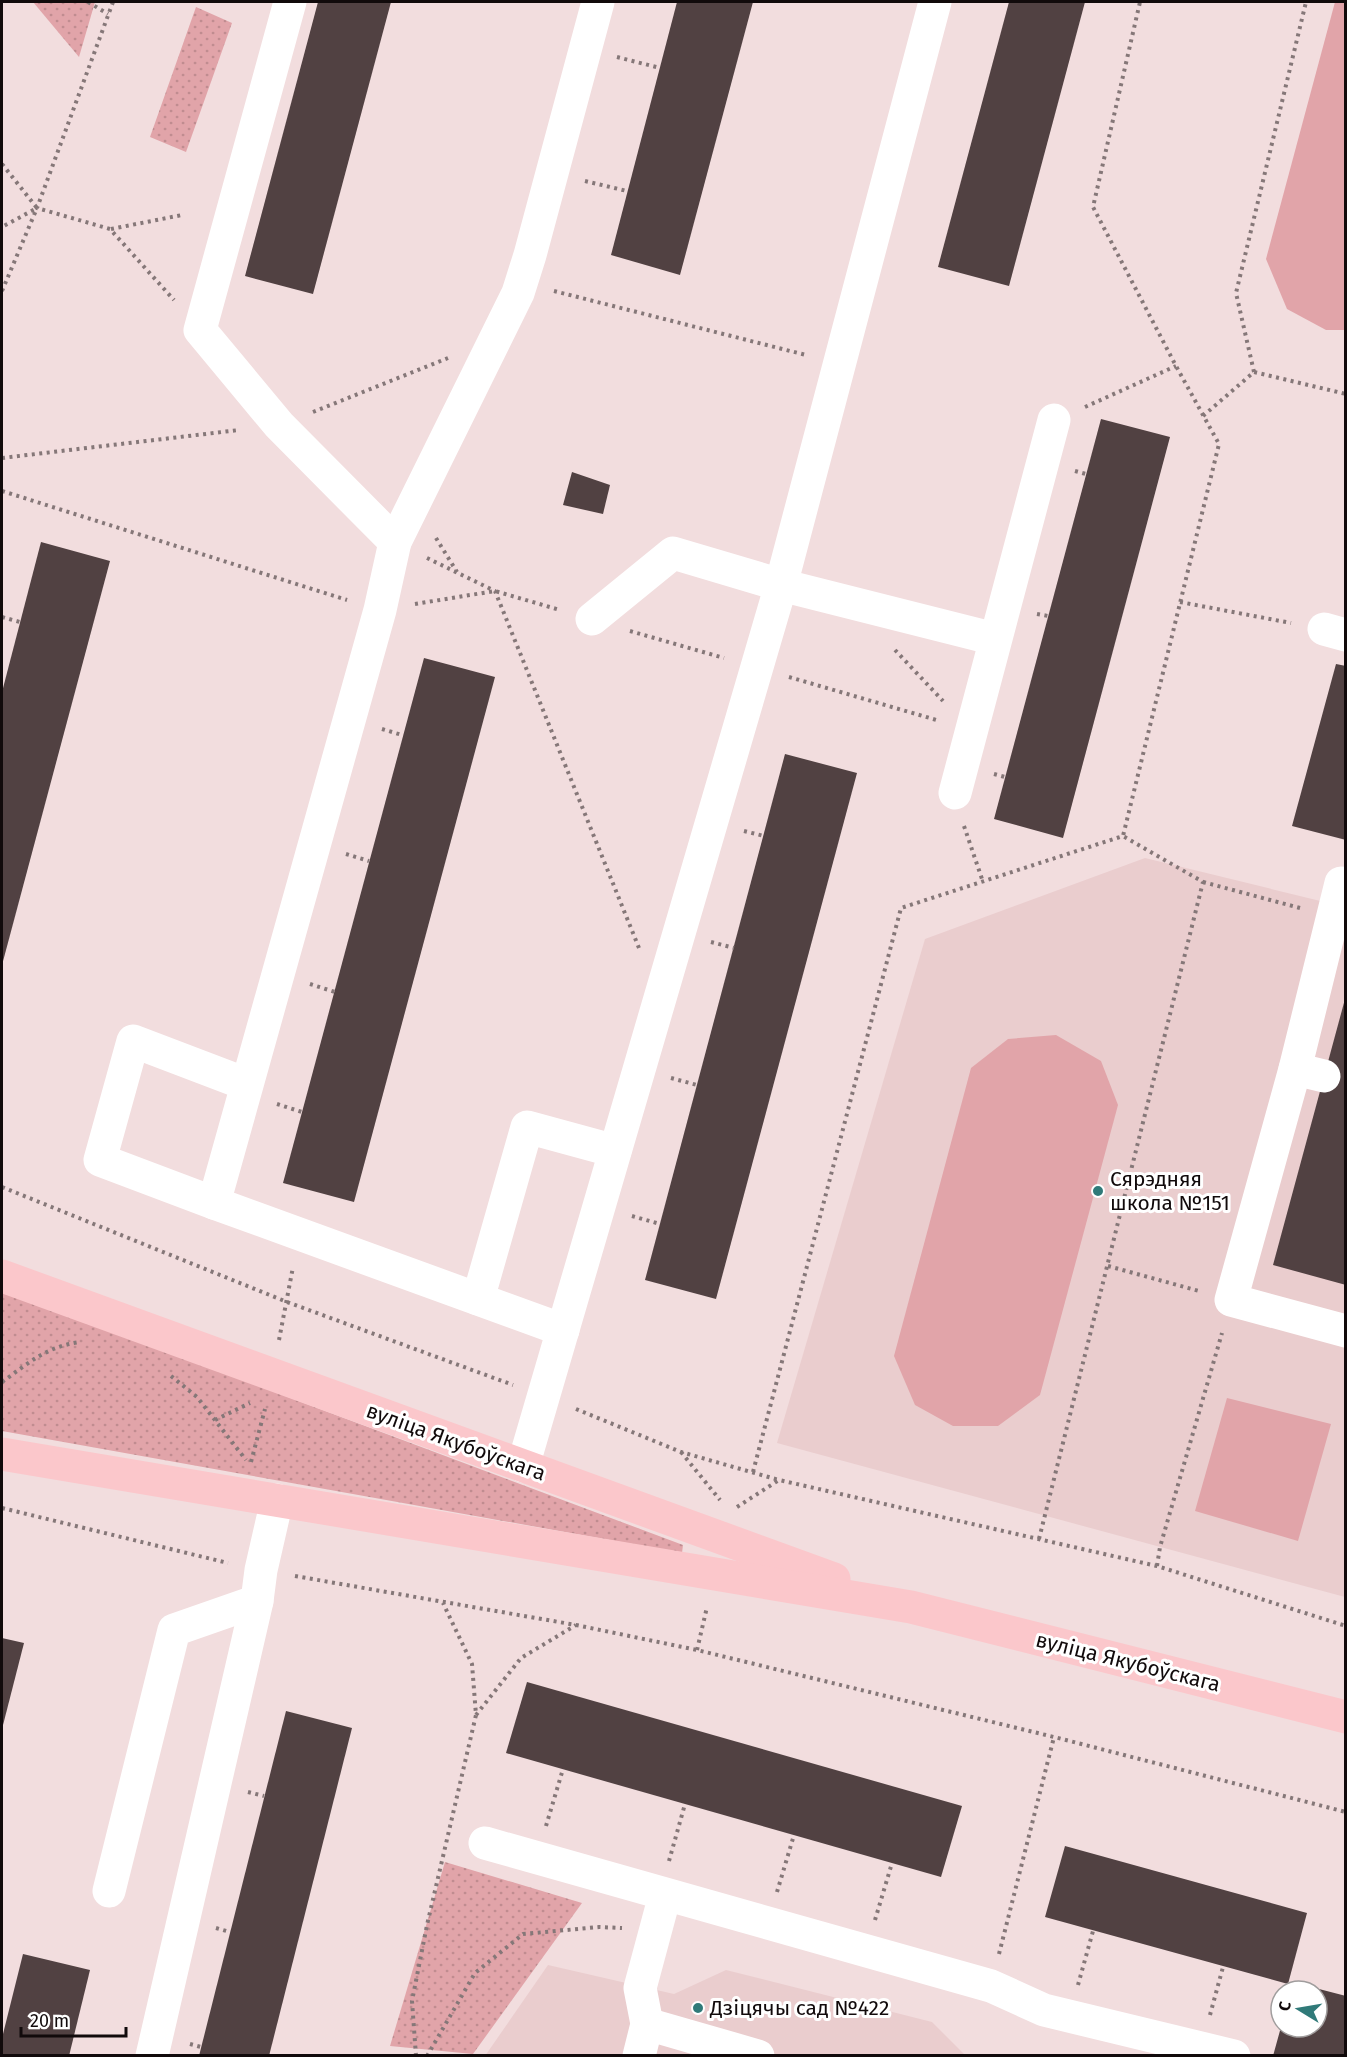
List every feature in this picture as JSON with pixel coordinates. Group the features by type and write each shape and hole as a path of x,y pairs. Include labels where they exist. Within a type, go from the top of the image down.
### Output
{"main road":[{"name":"вуліца Якубоўскага","path":"2,1276 271,1384 522,1466 911,1607"},
{"name":"вуліца Якубоўскага","path":"2,1454 911,1607 1346,1717"}],"lane":[{"path":"290,2 200,330 279,425 395,542"},
{"path":"214,1203 380,610 395,542 518,292 597,2"},
{"path":"522,1466 781,585 935,2"},
{"path":"959,808 972,730 1054,420"},
{"path":"592,619 673,553 781,585 995,639"},
{"path":"1346,884 1341,883 1309,1073 1231,1300 1346,1331"},
{"path":"246,1084 133,1041 100,1160 563,1330"},
{"path":"478,1299 527,1127 615,1151"},
{"path":"152,2055 277,1500"},
{"path":"110,1891 174,1630 256,1601"},
{"path":"485,1843 992,1986 1044,2010 1234,2055"},
{"path":"639,2055 647,2024 640,1988 665,1895"},
{"path":"647,2024 758,2055"}],"path":[{"path":"88,2 108,14"},
{"path":"2,291 37,208 113,2"},
{"path":"1123,836 1219,444 1094,207 1140,2"},
{"path":"1254,372 1236,293 1306,2"},
{"path":"585,48 660,68"},
{"path":"2,164 37,208 110,229 182,215"},
{"path":"552,173 627,191"},
{"path":"2,227 37,208"},
{"path":"110,229 200,330"},
{"path":"546,289 839,363"},
{"path":"2,458 279,425 496,337"},
{"path":"1054,420 1176,366"},
{"path":"1203,416 1254,372"},
{"path":"1254,372 1346,394"},
{"path":"2,491 380,610 495,591"},
{"path":"395,542 495,591 972,730"},
{"path":"495,591 660,999"},
{"path":"1180,602 1335,632"},
{"path":"2,617 20,622"},
{"path":"889,644 972,730"},
{"path":"959,808 983,882"},
{"path":"753,1472 901,908 1123,836 1203,882 1284,903"},
{"path":"1039,1539 1203,882"},
{"path":"2,1187 287,1302 544,1396 681,1452 779,1479 1157,1566 1346,1626"},
{"path":"166,1372 197,1397 250,1465 271,1384 299,1234"},
{"path":"1108,1266 1231,1300 1160,1547 1157,1566"},
{"path":"2,1382 47,1350 87,1341"},
{"path":"215,1420 271,1384"},
{"path":"681,1452 723,1504"},
{"path":"730,1512 779,1479"},
{"path":"2,1508 261,1570 576,1625 697,1650 1054,1737 1346,1812"},
{"path":"416,2055 412,2001 427,1925 476,1715 472,1664 443,1602"},
{"path":"476,1715 521,1658 576,1625"},
{"path":"992,1986 1054,1737"},
{"path":"537,1858 563,1769"},
{"path":"665,1895 665,1873 685,1804"},
{"path":"768,1923 794,1835"},
{"path":"867,1951 892,1863"},
{"path":"427,2055 475,1973 524,1934 599,1928 657,1929"},
{"path":"1069,2016 1093,1931"},
{"path":"1201,2048 1223,1967"}],"shaded area":[{"path":"33,2 95,2 79,57"},
{"path":"1335,2 1346,2 1345,330 1326,330 1287,309 1266,259"},
{"path":"196,7 232,23 186,152 150,137"},
{"name":"Сярэдняя школа №151","path":"1145,858 1345,907 1345,1597 777,1443 925,939"},
{"path":"1056,1035 1101,1061 1118,1105 1040,1395 998,1426 953,1426 915,1405 894,1356 971,1068 1008,1039"},
{"path":"2,1290 683,1545 682,1553 2,1431"},
{"path":"1227,1398 1331,1424 1298,1541 1195,1511"},
{"path":"445,1862 582,1903 473,2054 390,2046"},
{"name":"Дзіцячы сад №422","path":"548,1965 674,1994 726,1970 932,2022 965,2055 485,2056"}],"building":[{"path":"318,2 391,2 313,294 245,276"},
{"path":"677,2 753,2 680,275 611,255"},
{"path":"1009,2 1085,2 1009,286 938,267"},
{"path":"1101,419 1170,437 1063,838 994,819"},
{"path":"572,472 610,485 603,514 563,505"},
{"path":"41,542 110,561 2,965 2,692"},
{"path":"424,658 495,677 354,1202 283,1183"},
{"path":"1336,664 1346,666 1346,840 1292,826"},
{"path":"785,754 857,773 716,1299 645,1280"},
{"path":"1346,999 1346,1285 1273,1265"},
{"path":"2,1638 24,1643 2,1729"},
{"path":"527,1682 962,1806 941,1877 506,1753"},
{"path":"286,1711 352,1728 269,2056 199,2056"},
{"path":"1065,1846 1307,1913 1289,1979 1270,1979 1045,1917"},
{"path":"23,1954 90,1970 69,2056 2,2056 2,2038"},
{"path":"1329,1992 1346,1996 1346,2056 1273,2056 1278,2039 1329,2039"}],"place":[{"name":"Сярэдняя школа №151","path":"1098,1191"},
{"name":"Дзіцячы сад №422","path":"698,2008"}]}
